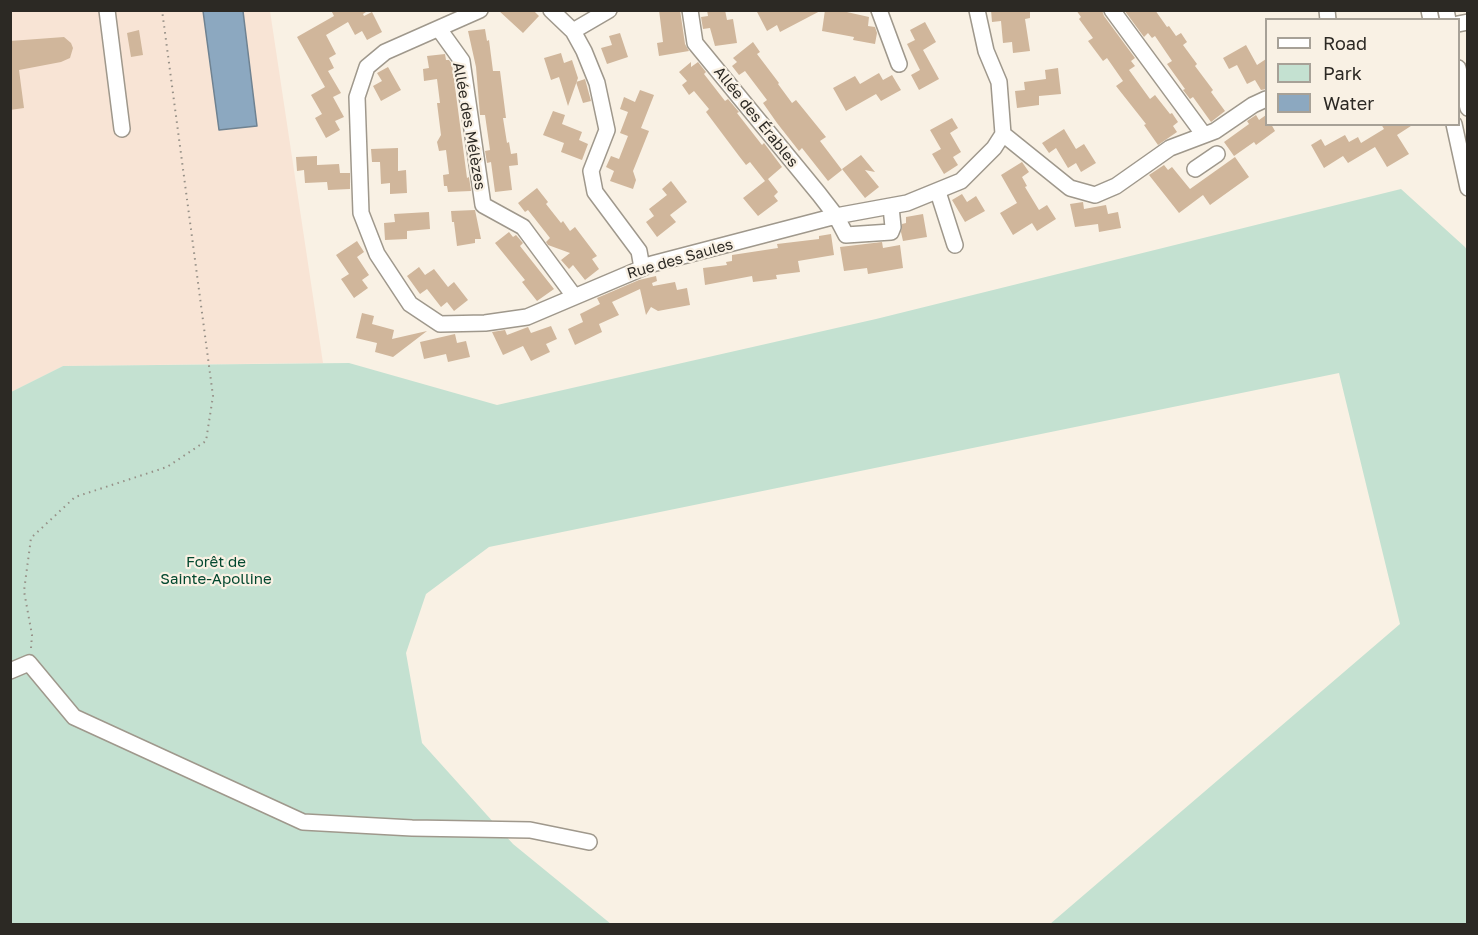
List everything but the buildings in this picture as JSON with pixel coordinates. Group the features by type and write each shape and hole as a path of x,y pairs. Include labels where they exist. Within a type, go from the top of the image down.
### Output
{"street":[{"path":"107,10 122,129"},
{"name":"Rue des Saules","path":"480,10 385,52 367,67 357,97 361,213 377,254 411,304 440,324 485,323 527,317 642,268 836,216 908,203 961,181 994,148 1003,134"},
{"path":"551,10 573,32 584,51 597,83 607,130 591,171 595,192 639,251 642,268"},
{"path":"573,32 609,10"},
{"name":"Allée des Érables","path":"690,10 695,43 836,216 847,236 891,232 893,227 891,207"},
{"path":"879,10 899,64"},
{"path":"977,10 986,51 999,82 1003,134 1070,188 1095,195 1116,186 1170,148 1215,131 1265,99"},
{"path":"1112,10 1204,135"},
{"name":"Allée des Mélèzes","path":"439,28 462,62 483,205 523,227 574,296"},
{"path":"1465,86 1467,108"},
{"path":"1455,126 1463,147 1467,188"},
{"path":"1196,169 1217,154"},
{"path":"938,192 955,245"},
{"path":"10,671 29,663 74,717 303,822 412,828 530,830 589,842"}],"path":[{"path":"29,663 32,635 24,591 31,538 75,498 167,467 206,441 213,396 162,10"}],"shaded area":[{"path":"11,11 270,11 323,363 63,366 11,392"}],"green space":[{"name":"Forêt de Sainte-Apolline","path":"1401,189 1468,252 1467,924 1050,924 1400,624 1339,373 489,547 426,594 406,653 422,743 513,844 611,924 11,924 11,392 63,366 349,363 497,405 876,319"}],"water":[{"path":"203,11 243,11 257,126 219,130"}]}
